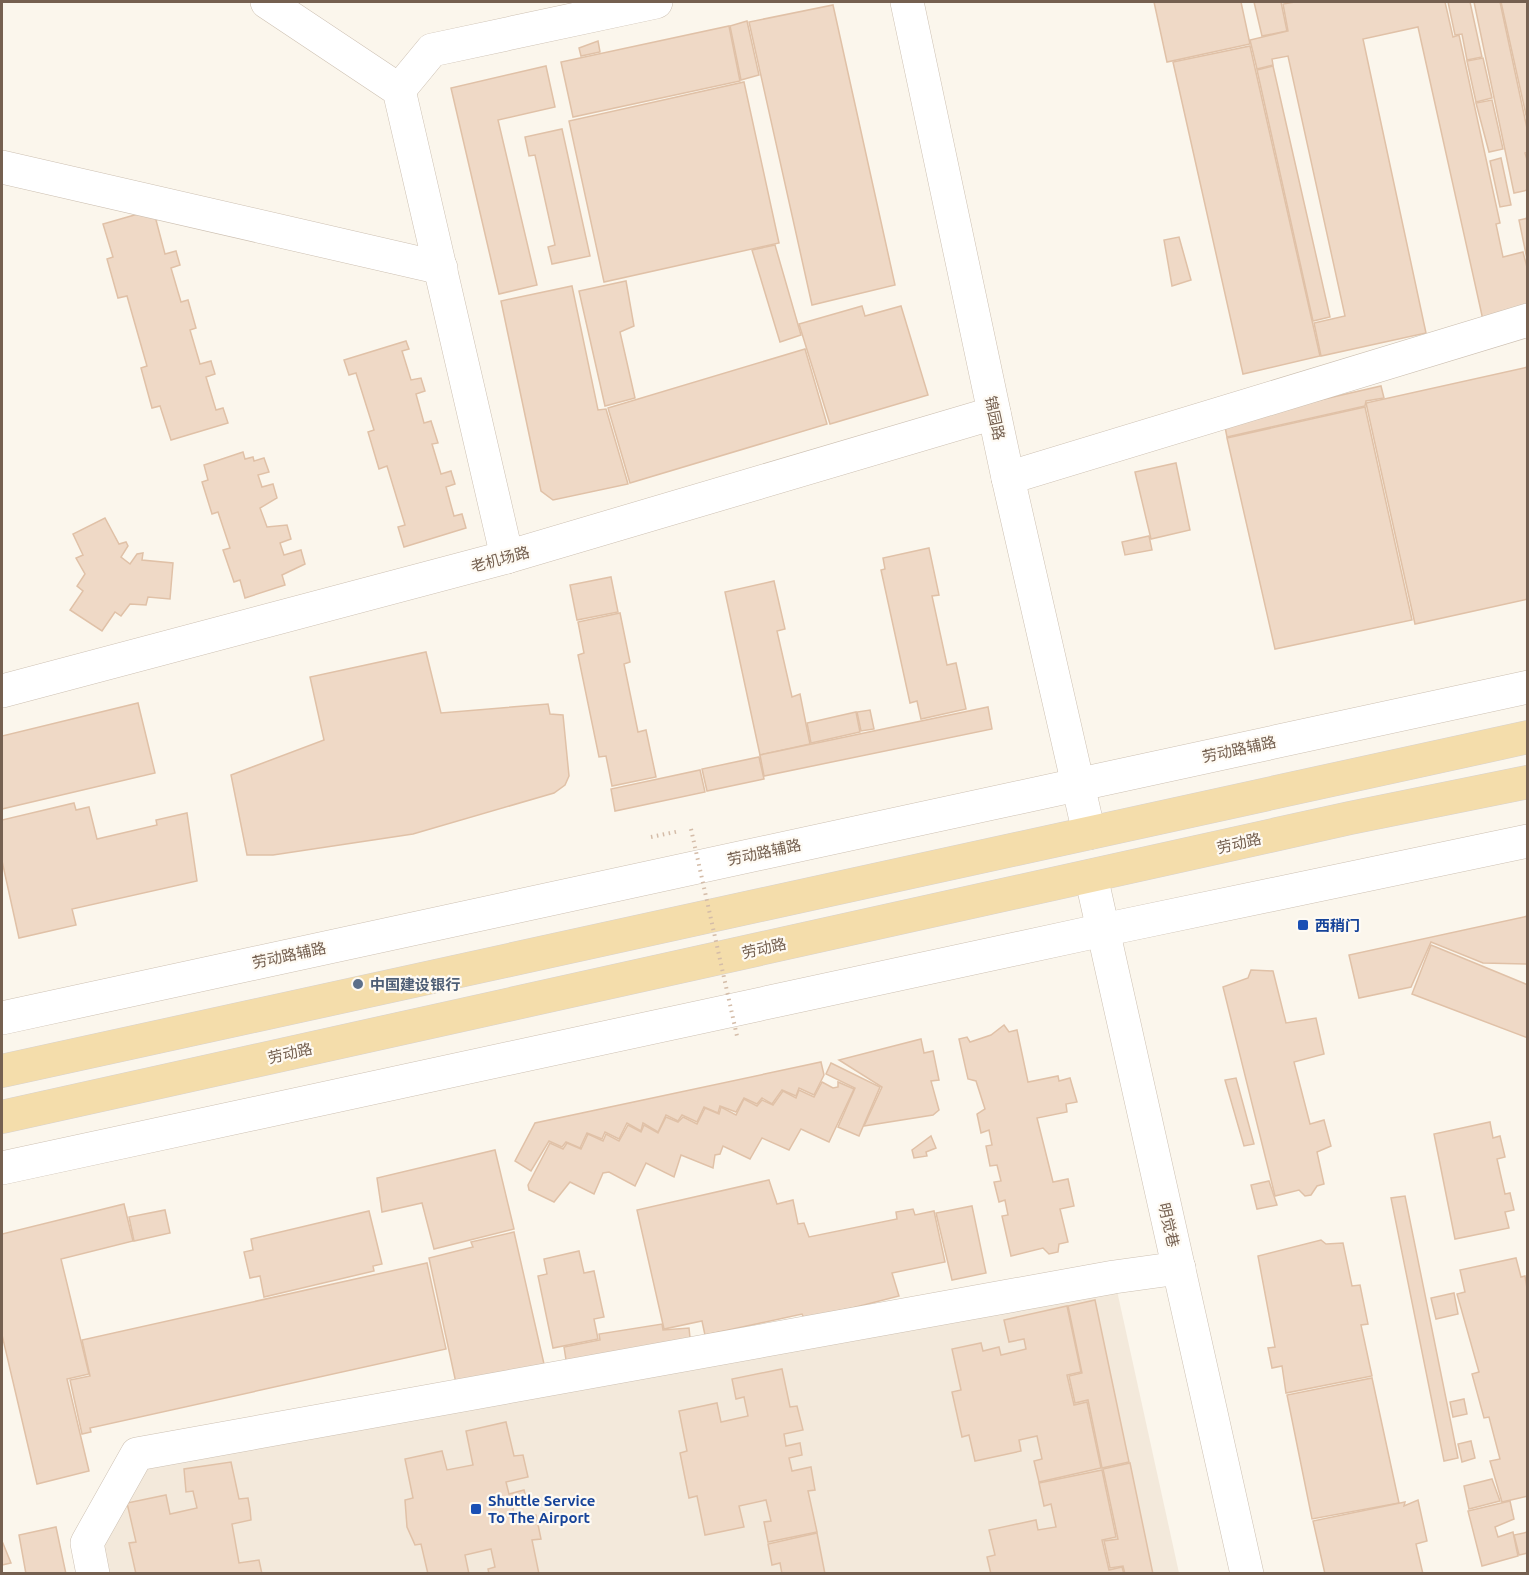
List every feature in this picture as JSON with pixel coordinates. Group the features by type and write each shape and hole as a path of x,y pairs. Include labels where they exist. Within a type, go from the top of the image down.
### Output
{"main road":[{"path":"2,1071 1527,737"},
{"name":"劳动路","path":"2,1117 1350,818 1527,782"}],"street":[{"path":"267,2 399,90 507,557"},
{"path":"399,90 432,50 656,2"},
{"name":"锦园路","path":"907,2 1008,477 1089,832"},
{"path":"2,167 441,268"},
{"path":"1008,477 1527,320"},
{"name":"老机场路","path":"2,691 507,557 994,413"},
{"name":"劳动路辅路","path":"2,1018 1527,687"},
{"path":"2,1168 1103,930 1527,841"},
{"name":"明觉巷","path":"1091,876 1247,1574"},
{"path":"93,1574 87,1543 137,1454 1114,1277 1179,1268"}],"path":[{"path":"692,829 737,1036"}],"shaded area":[{"path":"1114,1277 1179,1573 93,1574 137,1454"}],"building":[{"path":"1154,2 1241,2 1250,44 1167,62"},
{"path":"1254,2 1281,2 1287,31 1262,36"},
{"path":"1295,2 1445,2 1453,37 1459,35 1500,223 1496,224 1503,257 1523,252 1528,271 1528,310 1483,320 1418,27 1363,39 1426,333 1321,356 1314,323 1345,316 1288,56 1272,59 1273,65 1257,69 1250,40 1288,31 1283,4"},
{"path":"1448,2 1470,2 1482,57 1467,60 1462,34 1455,35"},
{"path":"1474,2 1500,2 1528,133 1528,152 1525,153 1528,163 1528,190 1514,193"},
{"path":"1501,2 1528,2 1528,124"},
{"path":"833,5 895,285 812,305 749,22"},
{"path":"747,21 759,75 741,80 730,26"},
{"path":"729,26 740,81 573,117 561,62"},
{"path":"598,41 600,52 581,56 579,48"},
{"path":"1250,46 1320,356 1243,374 1173,62"},
{"path":"1483,58 1492,98 1476,102 1467,61"},
{"path":"546,66 555,107 498,120 537,285 499,294 451,88"},
{"path":"1273,66 1330,317 1313,321 1257,70"},
{"path":"744,82 779,243 604,282 569,121"},
{"path":"1492,100 1503,149 1489,152 1476,103"},
{"path":"562,129 590,256 552,264 548,247 555,245 535,155 529,156 525,137"},
{"path":"1501,158 1511,205 1500,207 1490,161"},
{"path":"159,208 162,218 156,220 165,254 176,251 180,265 171,268 181,302 188,300 196,328 190,330 200,364 211,361 215,374 206,377 216,410 223,408 228,423 171,440 160,406 152,408 141,368 147,366 127,296 118,298 107,259 113,257 103,224"},
{"path":"1528,218 1528,264 1519,220"},
{"path":"1179,237 1191,280 1172,286 1164,240"},
{"path":"775,245 801,335 780,342 752,250"},
{"path":"626,281 634,326 620,332 635,398 605,406 579,291"},
{"path":"572,286 598,410 606,409 628,484 553,500 541,491 501,301"},
{"path":"862,306 865,316 901,306 928,395 830,424 799,324"},
{"path":"406,341 409,349 402,351 411,380 421,378 425,391 416,394 424,423 431,421 438,443 432,444 441,474 451,471 455,484 446,487 454,516 462,514 466,528 404,547 398,527 405,525 387,466 379,469 368,432 374,430 356,373 349,375 344,360"},
{"path":"805,349 827,424 630,483 608,408"},
{"path":"1528,367 1528,599 1415,624 1366,403"},
{"path":"1381,386 1384,398 1366,401 1365,406 1227,437 1224,422"},
{"path":"1365,407 1412,620 1275,649 1227,438"},
{"path":"243,452 245,459 253,457 254,461 264,458 269,472 258,475 262,487 273,484 277,498 260,508 267,527 287,525 291,539 280,543 284,555 301,550 305,564 282,575 285,585 245,598 240,580 234,582 223,550 230,548 218,512 212,514 202,482 208,480 204,465"},
{"path":"1176,463 1190,530 1151,539 1135,472"},
{"path":"105,518 119,544 126,542 128,546 121,557 130,564 137,554 143,553 142,560 173,563 170,599 148,597 146,605 130,604 121,616 115,612 102,631 70,610 83,591 77,586 85,574 76,558 83,555 73,534"},
{"path":"1149,536 1152,550 1125,555 1122,542"},
{"path":"929,548 939,595 932,596 947,665 956,663 966,709 921,719 917,701 910,703 881,570 885,569 883,558"},
{"path":"611,577 618,612 577,620 570,585"},
{"path":"774,581 785,629 777,631 792,697 800,694 810,744 760,755 725,592"},
{"path":"620,613 630,662 624,664 638,732 646,730 656,777 612,786 606,756 599,757 578,655 584,653 578,622"},
{"path":"426,652 441,713 548,704 550,714 563,715 569,776 565,785 554,793 413,834 273,855 247,855 231,775 324,740 310,677"},
{"path":"138,703 155,773 2,809 2,736"},
{"path":"988,707 992,729 764,776 760,755"},
{"path":"870,710 874,729 861,731 857,712"},
{"path":"856,712 860,732 811,743 807,723"},
{"path":"759,757 764,779 707,791 702,769"},
{"path":"700,770 705,792 615,811 611,789"},
{"path":"74,803 76,810 89,807 97,839 157,825 156,820 187,813 197,881 72,909 76,925 19,938 2,861 2,820"},
{"path":"1528,916 1528,964 1483,963 1431,942 1411,987 1359,998 1349,955"},
{"path":"1431,945 1528,985 1528,1038 1412,994"},
{"path":"1251,970 1273,971 1286,1023 1316,1018 1324,1054 1294,1062 1310,1124 1324,1120 1331,1146 1317,1152 1324,1184 1317,1186 1311,1195 1305,1196 1299,1190 1275,1196 1223,987 1248,978"},
{"path":"1004,1025 1009,1032 1017,1030 1028,1082 1058,1076 1059,1081 1070,1078 1077,1102 1066,1104 1067,1112 1037,1118 1053,1182 1068,1179 1074,1206 1060,1209 1068,1242 1059,1244 1058,1252 1049,1254 1043,1248 1011,1256 1002,1216 1008,1215 1005,1200 999,1202 994,1182 1001,1181 997,1165 990,1166 986,1146 992,1145 989,1130 981,1133 977,1114 985,1109 976,1081 968,1079 959,1039 967,1037 970,1042 991,1035"},
{"path":"921,1039 924,1053 933,1051 939,1080 931,1081 939,1110 933,1115 864,1126 882,1087 839,1060"},
{"path":"821,1062 824,1075 814,1095 799,1088 796,1096 782,1090 772,1104 762,1098 757,1104 744,1098 736,1112 720,1106 718,1113 704,1107 697,1122 682,1115 678,1121 666,1115 658,1132 643,1123 641,1131 627,1123 619,1139 605,1132 602,1139 587,1133 580,1148 566,1142 562,1147 549,1141 531,1171 515,1161 535,1123"},
{"path":"831,1063 880,1087 859,1136 838,1127 855,1088 826,1074"},
{"path":"1236,1078 1254,1144 1244,1146 1225,1080"},
{"path":"822,1082 833,1088 838,1087 838,1082 854,1089 829,1142 801,1129 789,1150 762,1138 750,1159 723,1146 720,1154 715,1155 713,1168 681,1155 674,1177 646,1163 635,1186 609,1172 603,1173 594,1194 570,1182 554,1202 529,1190 528,1185 550,1143 563,1149 567,1143 581,1149 588,1134 603,1141 606,1134 619,1141 628,1125 641,1132 644,1125 658,1133 666,1117 678,1122 683,1117 697,1124 705,1108 719,1114 721,1107 736,1115 744,1099 757,1106 762,1100 773,1105 783,1091 796,1098 799,1090 814,1097"},
{"path":"1490,1122 1493,1138 1500,1136 1505,1157 1497,1159 1505,1194 1510,1193 1514,1210 1505,1212 1509,1228 1455,1239 1434,1134"},
{"path":"931,1136 936,1148 926,1152 927,1156 914,1158 912,1150"},
{"path":"495,1150 514,1229 434,1249 422,1203 382,1212 377,1178"},
{"path":"769,1180 777,1204 793,1200 798,1224 804,1223 809,1237 897,1219 896,1212 913,1209 915,1215 934,1211 945,1262 892,1273 899,1296 852,1308 804,1318 802,1314 705,1335 702,1321 664,1329 637,1210"},
{"path":"1269,1181 1277,1205 1257,1209 1251,1185"},
{"path":"1405,1196 1458,1458 1444,1461 1391,1198"},
{"path":"124,1204 133,1241 61,1259 89,1374 67,1379 89,1471 37,1484 2,1335 2,1234"},
{"path":"972,1206 986,1273 952,1280 936,1213"},
{"path":"165,1210 170,1233 134,1241 129,1217"},
{"path":"369,1211 382,1264 373,1266 374,1271 264,1297 260,1276 250,1278 244,1252 253,1250 251,1239"},
{"path":"514,1232 544,1364 456,1383 429,1258 473,1247 471,1242"},
{"path":"1321,1240 1326,1244 1343,1243 1352,1286 1360,1285 1368,1324 1361,1325 1372,1376 1286,1393 1282,1366 1272,1368 1268,1348 1275,1347 1258,1256"},
{"path":"579,1251 584,1273 594,1271 604,1317 594,1319 598,1339 553,1348 538,1276 547,1274 544,1259"},
{"path":"1516,1258 1521,1277 1525,1276 1528,1295 1528,1496 1502,1502 1490,1461 1500,1459 1489,1417 1484,1418 1472,1374 1479,1372 1457,1294 1465,1292 1460,1270"},
{"path":"427,1263 446,1349 90,1428 91,1432 82,1434 70,1380 90,1376 82,1340"},
{"path":"1454,1293 1458,1314 1436,1319 1431,1298"},
{"path":"1095,1300 1129,1462 1102,1468 1088,1400 1075,1403 1069,1376 1082,1373 1068,1306"},
{"path":"1067,1306 1081,1372 1067,1375 1074,1405 1087,1402 1101,1468 1039,1482 1034,1461 1042,1459 1037,1436 1019,1440 1021,1451 975,1461 969,1435 962,1437 952,1392 961,1390 952,1349 981,1343 983,1351 999,1347 1001,1355 1026,1349 1024,1339 1009,1342 1004,1320"},
{"path":"662,1324 663,1330 689,1328 691,1347 567,1366 564,1347 600,1340 599,1334"},
{"path":"782,1369 790,1407 797,1406 803,1430 784,1434 786,1446 800,1443 802,1455 789,1458 792,1471 811,1467 815,1490 808,1491 817,1532 768,1542 764,1522 771,1521 766,1500 739,1506 744,1527 705,1535 697,1496 689,1498 680,1453 687,1451 679,1411 717,1403 721,1422 748,1416 744,1397 736,1399 732,1379"},
{"path":"1372,1378 1399,1503 1312,1519 1287,1395"},
{"path":"1464,1399 1467,1414 1453,1417 1450,1402"},
{"path":"506,1422 514,1456 523,1455 528,1477 506,1482 509,1494 524,1490 527,1502 513,1506 514,1519 536,1515 541,1539 532,1540 539,1574 489,1574 488,1569 495,1567 491,1549 465,1555 469,1574 428,1574 421,1544 415,1545 407,1527 405,1500 413,1498 405,1459 442,1451 447,1470 473,1465 466,1431"},
{"path":"1471,1441 1475,1458 1462,1462 1458,1444"},
{"path":"231,1462 239,1499 248,1498 251,1520 232,1524 239,1563 259,1560 262,1574 136,1574 129,1543 136,1542 127,1503 166,1495 170,1514 197,1508 193,1491 186,1492 184,1469"},
{"path":"1130,1463 1153,1574 1125,1574 1123,1566 1110,1568 1104,1541 1118,1539 1103,1469"},
{"path":"1102,1470 1116,1537 1102,1540 1109,1570 1122,1567 1124,1574 991,1574 987,1557 995,1555 989,1530 1036,1520 1038,1530 1056,1527 1051,1504 1044,1506 1039,1483"},
{"path":"1492,1479 1500,1501 1469,1509 1464,1486"},
{"path":"1418,1500 1427,1541 1416,1544 1423,1574 1325,1574 1313,1521 1405,1502 1404,1506"},
{"path":"1510,1501 1514,1519 1495,1527 1498,1537 1513,1532 1518,1556 1482,1566 1468,1511"},
{"path":"56,1527 66,1574 26,1574 19,1535"},
{"path":"1528,1532 1528,1553 1519,1555 1514,1535"},
{"path":"817,1533 825,1574 782,1574 780,1563 772,1565 768,1544"},
{"path":"2,1541 11,1563 2,1565"}],"place":[{"name":"西稍门","path":"1303,925"},
{"name":"中国建设银行","path":"358,984"},
{"name":"Shuttle Service To The Airport","path":"476,1509"}]}
